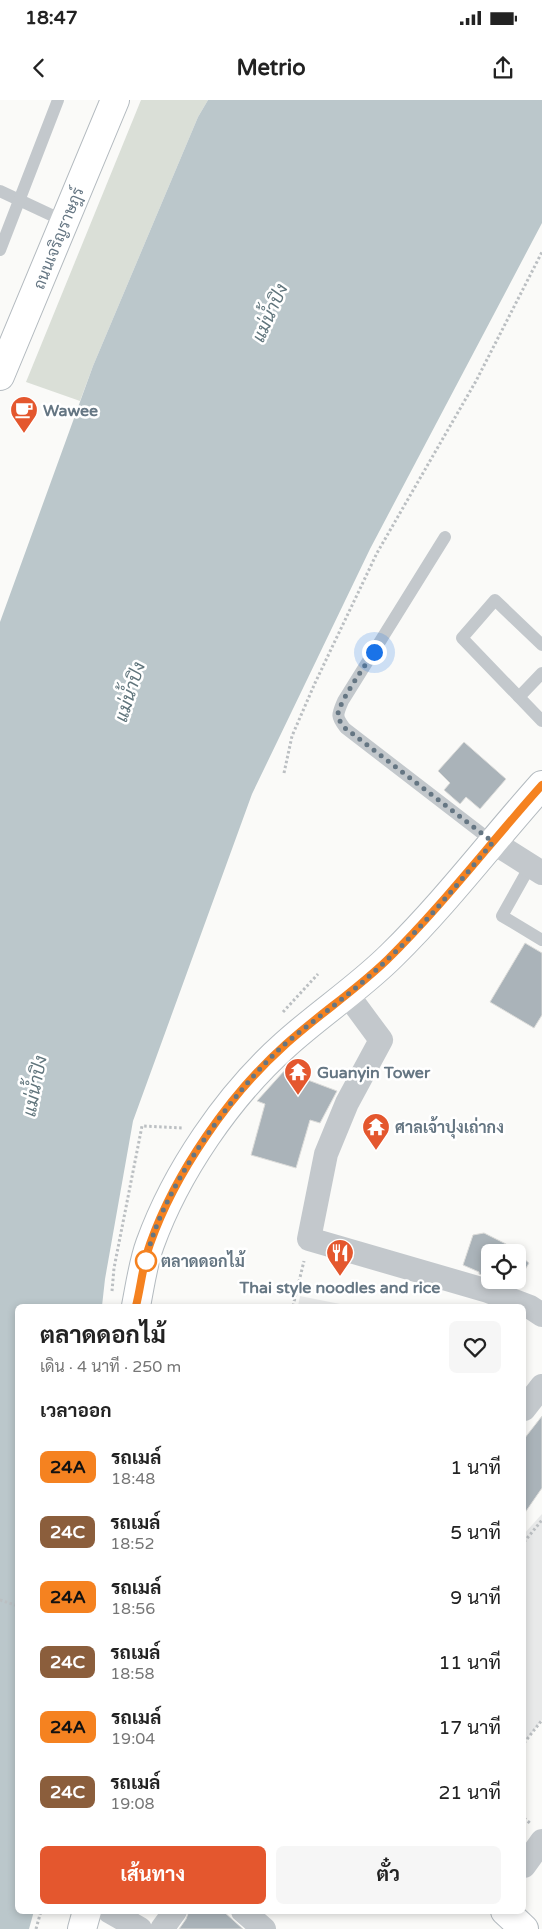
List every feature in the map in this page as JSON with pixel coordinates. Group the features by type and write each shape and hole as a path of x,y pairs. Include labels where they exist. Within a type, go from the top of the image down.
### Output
{"street":[{"name":"ถนนเจริญราษฎร์","path":"0,376 115,100"},
{"path":"136,1304 150,1245 172,1192 202,1144 255,1075 284,1045 376,971 409,938 542,785"},
{"path":"493,842 536,870"},
{"path":"347,994 381,1040 347,1103 326,1154 309,1239 488,1290 523,1304"},
{"path":"526,1305 542,1315"},
{"path":"526,1406 542,1386"},
{"path":"526,1863 542,1841"},
{"path":"82,1929 86,1914"},
{"path":"115,1914 140,1929"},
{"path":"162,1929 173,1914"},
{"path":"246,1914 264,1929"},
{"path":"508,1914 524,1929"}],"lane":[{"path":"0,250 58,100"},
{"path":"0,191 64,221"},
{"path":"445,537 343,701 338,713 339,720 345,728 493,842"},
{"path":"542,645 495,600 462,638 542,720"},
{"path":"519,697 542,673"},
{"path":"536,870 502,916 542,940"}],"path":[{"path":"284,773 292,736 314,682 377,553 476,381 542,252"},
{"path":"293,1304 309,1239"},
{"path":"526,1540 542,1520"},
{"path":"0,1600 15,1605"},
{"path":"526,1740 542,1720"},
{"path":"36,1929 40,1914"}],"shaded area":[{"path":"141,100 208,100 198,117 80,401 26,382"},
{"path":"300,1296 340,1304 298,1304"},
{"path":"542,1514 542,1720 526,1740 526,1532"}],"water":[{"name":"แม่น้ำปิง","path":"208,100 542,100 542,223 370,549 252,794 133,1121 102,1304 15,1304 15,1914 33,1914 29,1929 0,1929 0,622 93,366 198,117"}],"building":[{"path":"464,742 506,779 480,809 466,797 460,804 444,790 450,783 438,771"},
{"path":"525,943 542,953 542,1015 534,1028 490,1002"},
{"path":"284,1071 337,1091 320,1123 310,1120 296,1168 251,1155 265,1104 257,1101"},
{"path":"484,1233 506,1244 481,1244 481,1275 463,1265 473,1235"},
{"path":"542,1416 542,1488 526,1511 526,1436"},
{"path":"188,1914 226,1914 243,1929 179,1929"}],"bus line":[{"name":"24A","path":"136,1304 150,1245 172,1192 202,1144 231,1104 255,1075 284,1045 376,971 409,938 542,785"}],"place":[{"name":"Wawee","path":"24,434"},
{"name":"Guanyin Tower","path":"298,1096"},
{"name":"ศาลเจ้าปุงเถ่ากง","path":"376,1151"},
{"name":"ตลาดดอกไม้","path":"146,1261"},
{"name":"Thai style noodles and rice","path":"340,1277"}],"route":[{"path":"146,1261 150,1245 172,1192 202,1144 255,1075 284,1045 376,971 439,905 493,842 345,728 339,720 338,713 343,701 374,652"}]}
